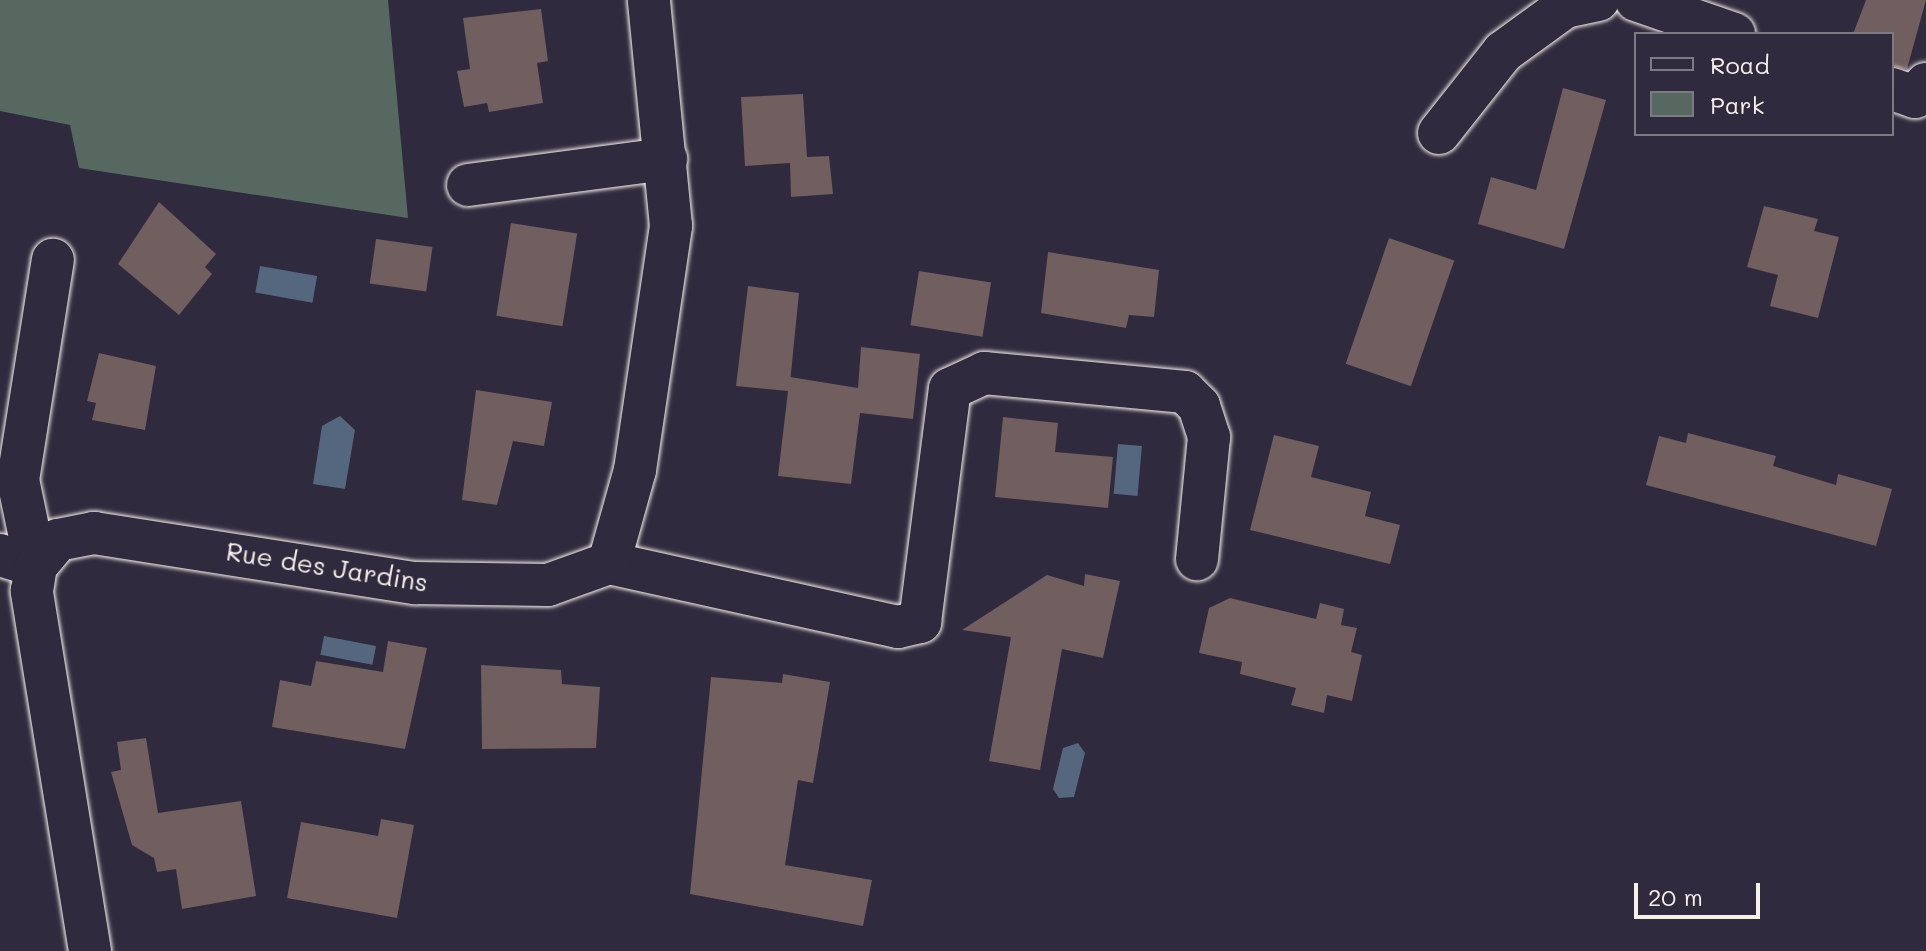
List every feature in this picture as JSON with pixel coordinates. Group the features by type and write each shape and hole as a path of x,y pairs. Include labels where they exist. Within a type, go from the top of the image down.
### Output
{"street":[{"path":"649,0 671,226 635,470 609,563 898,627 920,622 950,389 984,373 1185,392 1199,406 1209,437 1197,559"},
{"path":"1439,133 1503,52 1565,7 1598,0"},
{"path":"1636,0 1728,32"},
{"path":"468,185 666,159"},
{"path":"53,260 18,480 18,560 90,951"},
{"name":"Rue des Jardins","path":"18,560 58,540 94,533 415,583 548,585 609,563"}],"green space":[{"path":"0,0 388,0 408,218 79,168 70,125 0,111"}],"water":[{"path":"260,266 317,276 312,303 255,293"},
{"path":"340,416 355,430 345,489 313,484 322,426"},
{"path":"1118,444 1142,446 1138,496 1114,494"},
{"path":"324,636 376,646 372,665 320,655"},
{"path":"1078,743 1085,753 1074,797 1059,798 1053,789 1063,748"}],"building":[{"path":"1866,0 1926,0 1907,69 1894,66 1894,32 1854,32"},
{"path":"541,9 548,61 537,63 543,103 489,112 487,103 464,107 457,71 470,69 463,18"},
{"path":"1563,88 1606,100 1564,249 1478,224 1491,177 1536,190"},
{"path":"803,94 807,157 829,156 833,194 791,197 790,163 745,166 741,97"},
{"path":"159,202 216,254 205,267 212,274 179,315 118,264"},
{"path":"1764,206 1818,219 1814,231 1839,237 1818,318 1770,306 1778,275 1747,267"},
{"path":"511,223 577,233 562,326 496,316"},
{"path":"1389,238 1454,260 1411,386 1346,364"},
{"path":"376,239 432,247 426,291 370,284"},
{"path":"1048,252 1159,270 1154,317 1129,315 1126,328 1041,313"},
{"path":"919,271 991,282 982,337 910,325"},
{"path":"748,286 799,293 791,377 858,388 861,347 920,354 913,419 860,413 851,484 778,476 788,391 736,386"},
{"path":"99,353 156,366 145,430 92,420 96,403 87,401"},
{"path":"476,390 552,402 544,446 513,441 497,505 462,500"},
{"path":"1003,417 1058,423 1055,452 1113,457 1108,508 995,497"},
{"path":"1688,433 1776,456 1773,466 1836,485 1838,474 1892,489 1876,546 1646,485 1659,436 1686,443"},
{"path":"1274,435 1319,446 1311,477 1371,492 1365,516 1400,525 1390,564 1250,530"},
{"path":"1085,574 1120,581 1103,658 1062,649 1040,770 989,761 1011,637 962,630 1047,575 1084,586"},
{"path":"1230,598 1316,619 1320,603 1344,609 1341,625 1357,628 1351,652 1362,655 1352,701 1327,695 1324,713 1291,705 1296,688 1240,674 1242,662 1199,653 1209,608"},
{"path":"388,641 427,648 405,749 272,727 280,680 311,686 316,661 383,672"},
{"path":"481,665 561,670 562,684 600,687 596,748 482,749"},
{"path":"783,674 830,682 813,783 798,780 785,865 872,880 863,926 690,894 711,677 782,683"},
{"path":"146,738 158,813 241,801 256,896 182,909 176,869 157,872 154,858 132,845 111,772 121,770 117,742"},
{"path":"381,819 414,825 397,918 287,898 301,822 378,836"}]}
